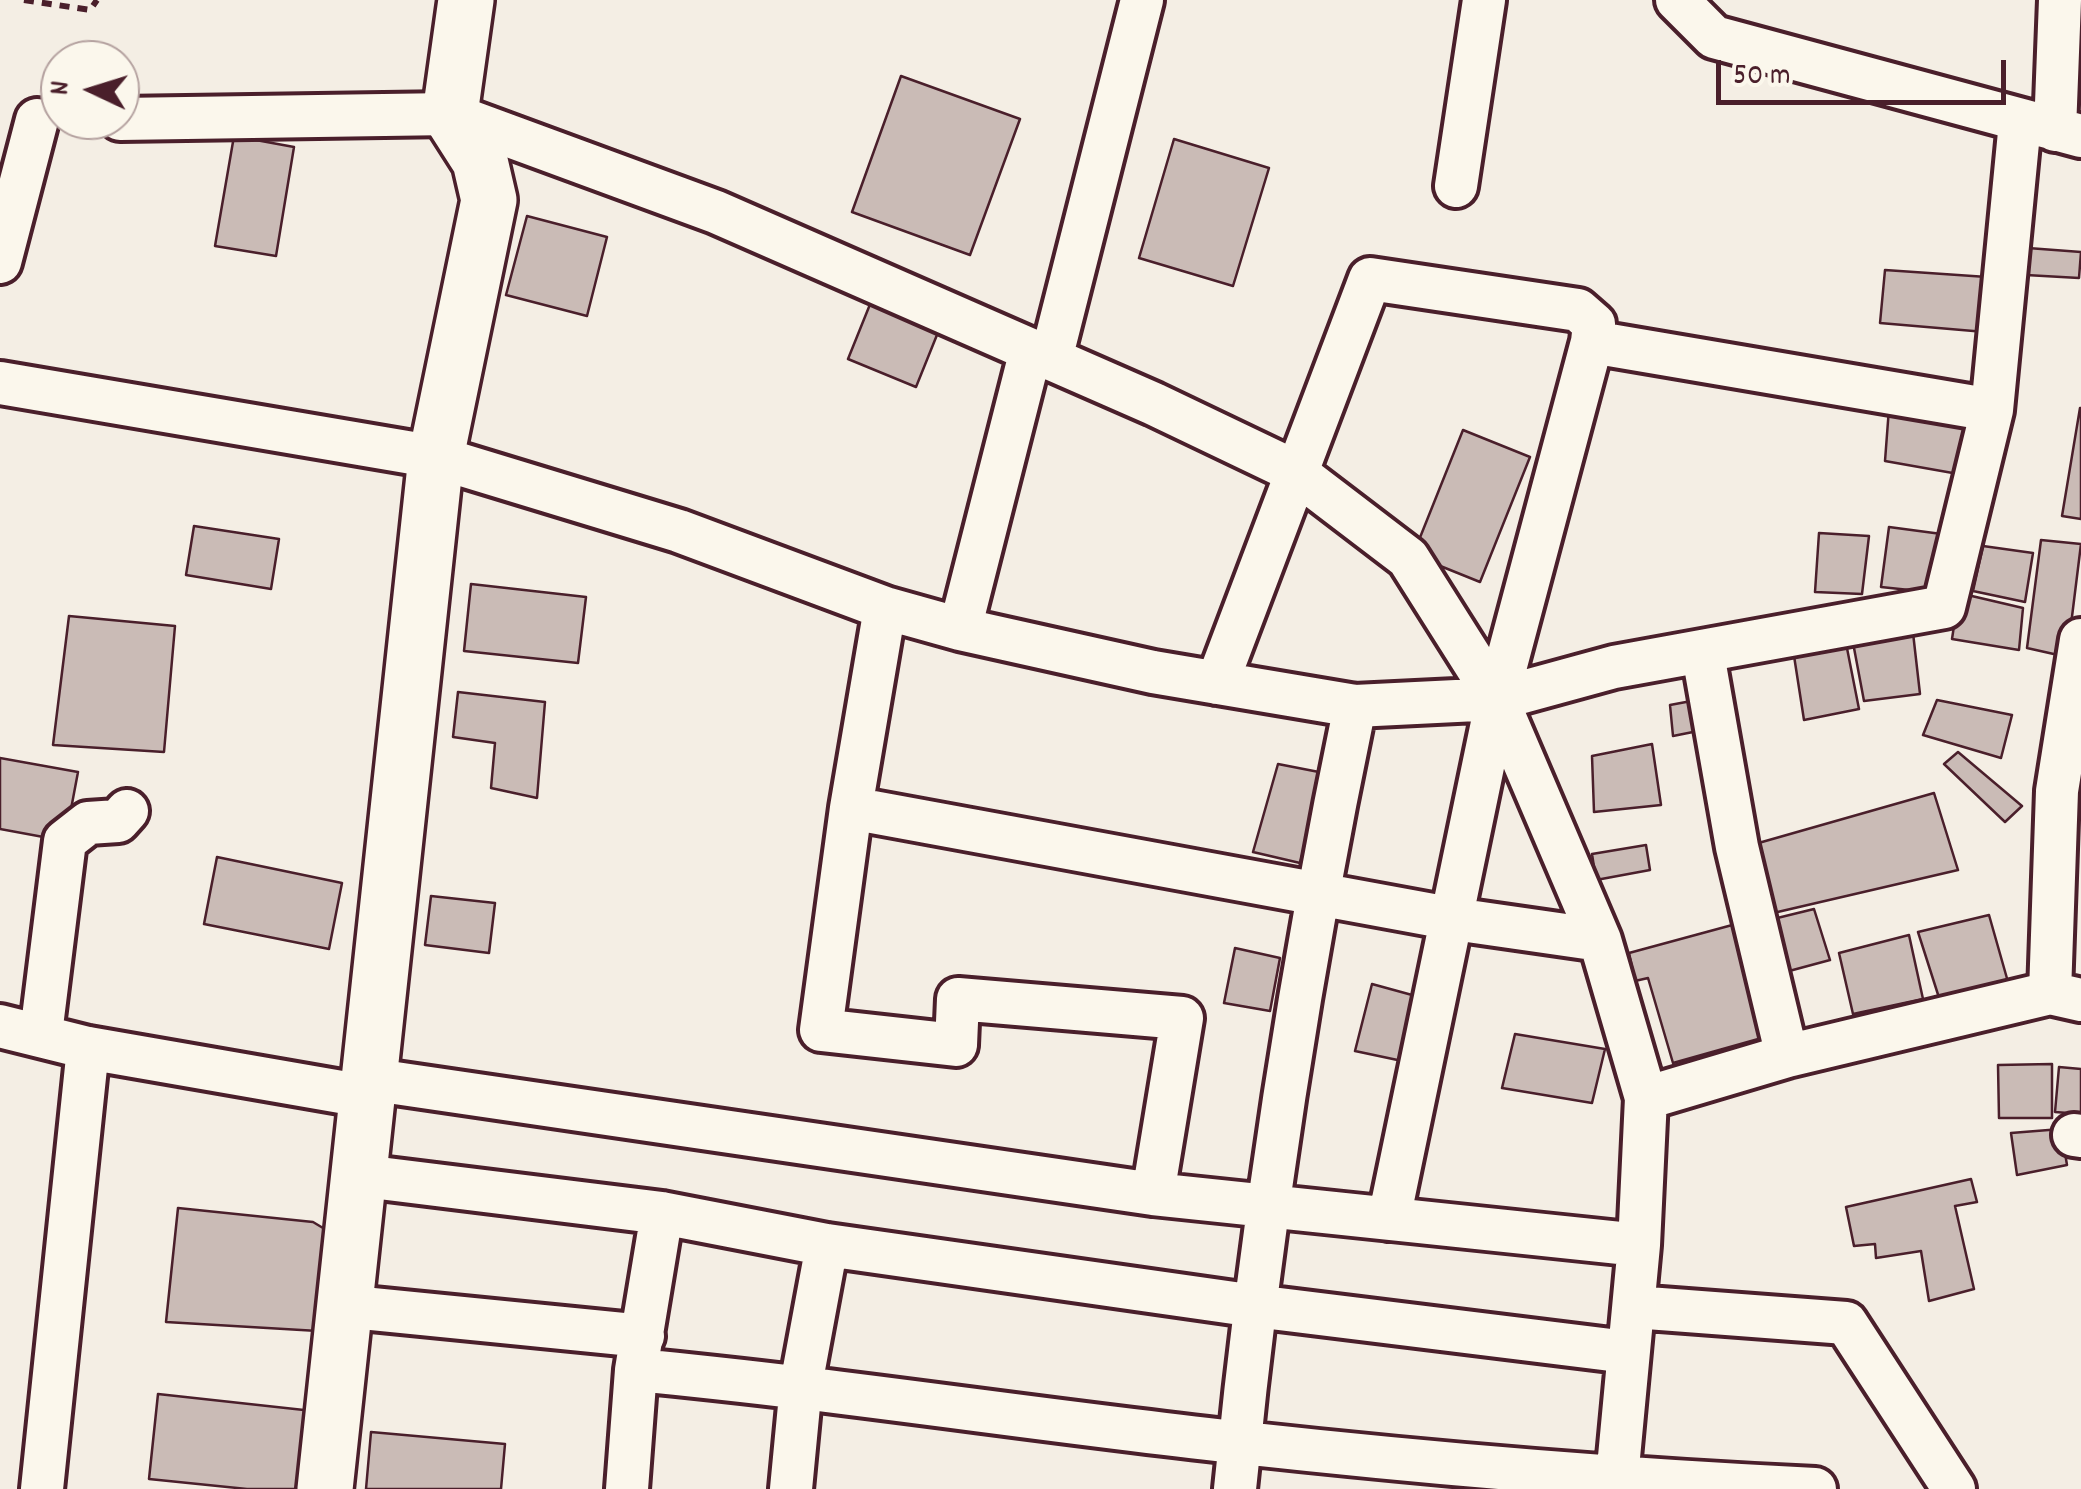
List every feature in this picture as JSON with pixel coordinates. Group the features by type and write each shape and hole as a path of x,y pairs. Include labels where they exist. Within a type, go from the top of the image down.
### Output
{"main road":[{"path":"325,1489 436,457 489,200 480,161 450,114 466,0"}],"street":[{"path":"960,629 1142,0"},
{"path":"1456,186 1484,0"},
{"path":"1678,0 1717,18 2052,129"},
{"path":"0,383 436,457 678,530 886,608 960,629 1217,684 1356,706 1497,699 1614,667 1703,654 1944,606 1992,410 2070,49 2060,0"},
{"path":"140,119 450,114 716,212 1294,471 1408,558 1497,699 1600,940 1646,1098 1639,1245 1617,1485"},
{"path":"0,262 32,120"},
{"path":"1217,684 1294,471 1370,280 1578,310 1594,324 1497,699 1454,919 1388,1219"},
{"path":"1592,342 1992,410"},
{"path":"886,608 851,808 821,1030 956,1045 958,999 1182,1018 1153,1194"},
{"path":"1646,1098 1787,1056 2065,996 2069,793 2081,640"},
{"path":"1703,654 1737,847 1787,1056"},
{"path":"1236,1489 1266,1207 1317,891 1356,706"},
{"path":"851,808 1454,919 1600,940"},
{"path":"127,811 118,821 88,823 65,841 20,1030 88,1048 1153,1194 1639,1245"},
{"path":"42,1489 88,1048"},
{"path":"356,1175 662,1213 827,1245 1256,1306 1627,1352"},
{"path":"627,1489 640,1353 662,1213"},
{"path":"791,1489 802,1385 827,1245"},
{"path":"342,1306 640,1353 802,1385 1240,1443 1617,1485 1815,1489"},
{"path":"1634,1306 1846,1322 1954,1489"}],"path":[{"path":"24,0 72,10 90,10 96,0"}],"building":[{"path":"901,76 1020,119 970,255 852,212"},
{"path":"234,136 294,147 276,256 215,246"},
{"path":"1174,139 1269,168 1233,286 1139,258"},
{"path":"527,216 607,237 587,316 506,295"},
{"path":"2028,248 2081,252 2079,278 2026,275"},
{"path":"1885,270 1987,277 1985,332 1880,323"},
{"path":"877,287 945,315 916,387 848,359"},
{"path":"1889,408 1970,420 1964,475 1885,461"},
{"path":"2081,408 2081,519 2062,516"},
{"path":"1463,430 1530,457 1480,582 1413,555"},
{"path":"194,526 279,539 271,589 186,575"},
{"path":"1889,527 1949,535 1938,593 1881,587"},
{"path":"1819,533 1869,536 1862,594 1815,592"},
{"path":"2041,540 2081,544 2067,657 2027,648"},
{"path":"1983,546 2033,553 2025,602 1973,591"},
{"path":"471,584 586,597 578,663 464,651"},
{"path":"1959,593 2023,608 2019,650 1952,639"},
{"path":"69,616 175,626 164,752 53,745"},
{"path":"1912,624 1920,694 1864,701 1851,632"},
{"path":"1844,633 1859,709 1804,720 1792,643"},
{"path":"458,692 545,702 537,798 491,788 495,743 453,737"},
{"path":"1702,699 1708,729 1673,736 1670,705"},
{"path":"1937,700 2012,715 2001,758 1923,735"},
{"path":"1652,744 1661,805 1594,812 1592,756"},
{"path":"1958,752 2022,806 2005,822 1944,764"},
{"path":"0,758 78,772 65,841 0,829"},
{"path":"1278,764 1324,773 1300,863 1253,852"},
{"path":"1934,793 1958,870 1769,914 1755,844"},
{"path":"1646,845 1650,870 1596,880 1592,854"},
{"path":"217,857 342,883 329,949 204,924"},
{"path":"431,896 495,903 489,953 425,945"},
{"path":"1814,909 1830,960 1778,974 1765,921"},
{"path":"1989,915 2010,989 1942,1007 1918,932"},
{"path":"1747,921 1776,1034 1673,1063 1648,978 1635,981 1629,953"},
{"path":"1909,935 1923,999 1853,1014 1839,953"},
{"path":"1235,948 1280,958 1270,1011 1224,1003"},
{"path":"1372,984 1423,998 1407,1062 1355,1051"},
{"path":"1515,1034 1605,1049 1592,1103 1502,1088"},
{"path":"2052,1064 2052,1118 1999,1118 1998,1065"},
{"path":"2059,1067 2081,1069 2081,1114 2055,1112"},
{"path":"2061,1129 2067,1165 2017,1175 2011,1133"},
{"path":"1971,1179 1977,1202 1955,1206 1974,1289 1929,1301 1921,1251 1876,1258 1875,1244 1854,1246 1846,1207"},
{"path":"178,1208 313,1222 333,1234 318,1331 166,1322"},
{"path":"158,1394 313,1411 304,1489 247,1489 149,1479"},
{"path":"371,1432 505,1444 501,1489 366,1489"}]}
